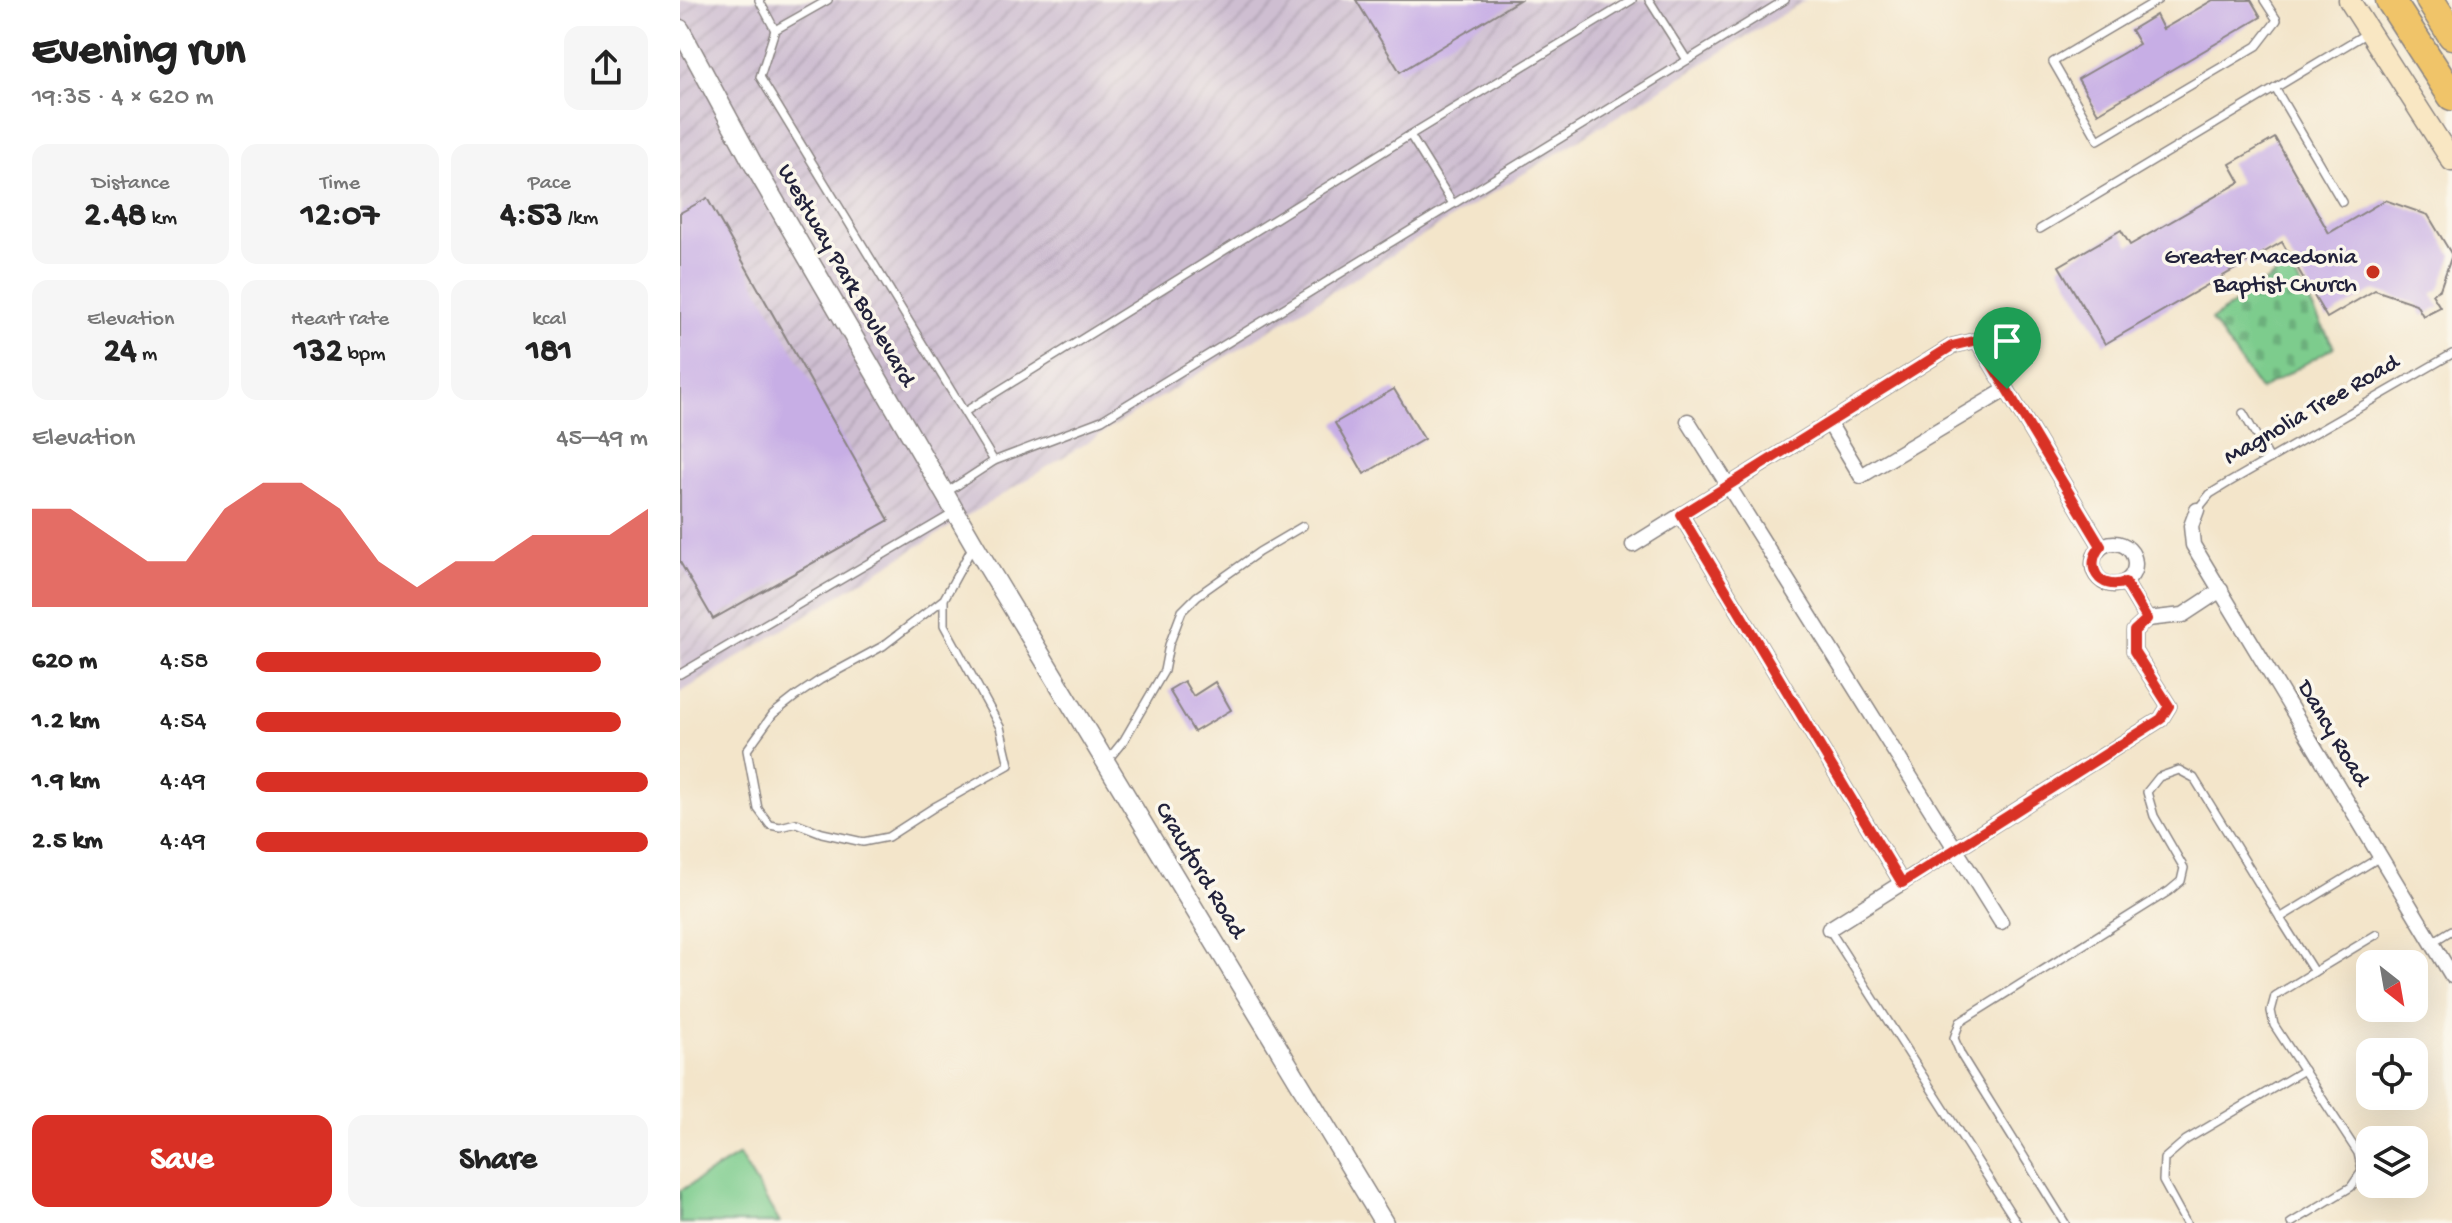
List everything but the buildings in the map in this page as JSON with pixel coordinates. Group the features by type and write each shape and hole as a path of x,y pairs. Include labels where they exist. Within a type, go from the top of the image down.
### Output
{"highway":[{"path":"2390,0 2452,96"},
{"path":"2430,0 2452,35"}],"main road":[{"path":"2349,0 2452,161"}],"street":[{"name":"Westway Park Boulevard","path":"680,29 752,162 974,544"},
{"path":"1633,545 1952,346 1977,340 2101,546"},
{"path":"1829,423 1861,476 2007,389"},
{"path":"1688,421 2001,922"},
{"name":"Dancy Road","path":"2197,510 2191,526 2193,545 2452,976"},
{"path":"1681,515 1902,883"},
{"path":"2115,542 2128,546 2133,552 2136,565 2125,582 2111,585 2099,579 2093,558 2101,546 2115,542"},
{"name":"Crawford Road","path":"974,544 1384,1223"},
{"path":"2125,582 2147,619"},
{"path":"1829,929 2161,719 2169,706 2134,651 2134,631 2147,619 2183,615 2221,590"}],"lane":[{"path":"759,0 775,30"},
{"path":"828,0 775,30 760,77 994,461"},
{"path":"966,411 1632,0"},
{"path":"1649,0 1687,60"},
{"path":"945,493 994,461 1102,420 1785,0"},
{"path":"2158,0 2053,62 2098,140 2257,46 2277,20 2264,0"},
{"path":"2040,229 2369,32"},
{"path":"2275,88 2342,202"},
{"path":"1410,135 1453,204"},
{"name":"Magnolia Tree Road","path":"2197,510 2210,494 2452,354"},
{"path":"2243,413 2270,459"},
{"path":"680,674 956,512"},
{"path":"1105,763 1124,740 1164,671 1169,645 1182,611 1197,596 1259,552 1303,526"},
{"path":"944,599 944,625 1000,727 1009,765 888,837 863,842 822,833 796,823 780,827 770,825 758,809 747,750 773,714 820,680 883,646 944,599 974,544"},
{"path":"2065,1223 1961,1055 1954,1038 1960,1022 2181,881 2184,868 2154,816 2147,792 2159,777 2179,770 2194,778 2314,972"},
{"path":"2280,918 2380,857"},
{"path":"1829,929 2017,1223"},
{"path":"2431,943 2452,930"},
{"path":"2291,1223 2351,1187 2362,1171 2358,1153 2274,1025 2271,1011 2275,996 2377,934"},
{"path":"2186,1223 2163,1181 2164,1159 2186,1140 2304,1070"}],"shaded area":[{"path":"680,0 1806,0 680,693"}],"green space":[{"path":"2289,265 2334,347 2260,390 2211,320"},
{"path":"739,1155 780,1223 680,1223 680,1191"}],"place":[{"name":"Greater Macedonia Baptist Church","path":"2373,272"}],"route":[{"path":"1977,340 2007,389 2101,546 2093,558 2095,573 2104,583 2119,585 2125,582 2147,619 2134,631 2134,651 2169,706 2161,719 1902,883 1681,515 1952,346 1977,340"}]}
